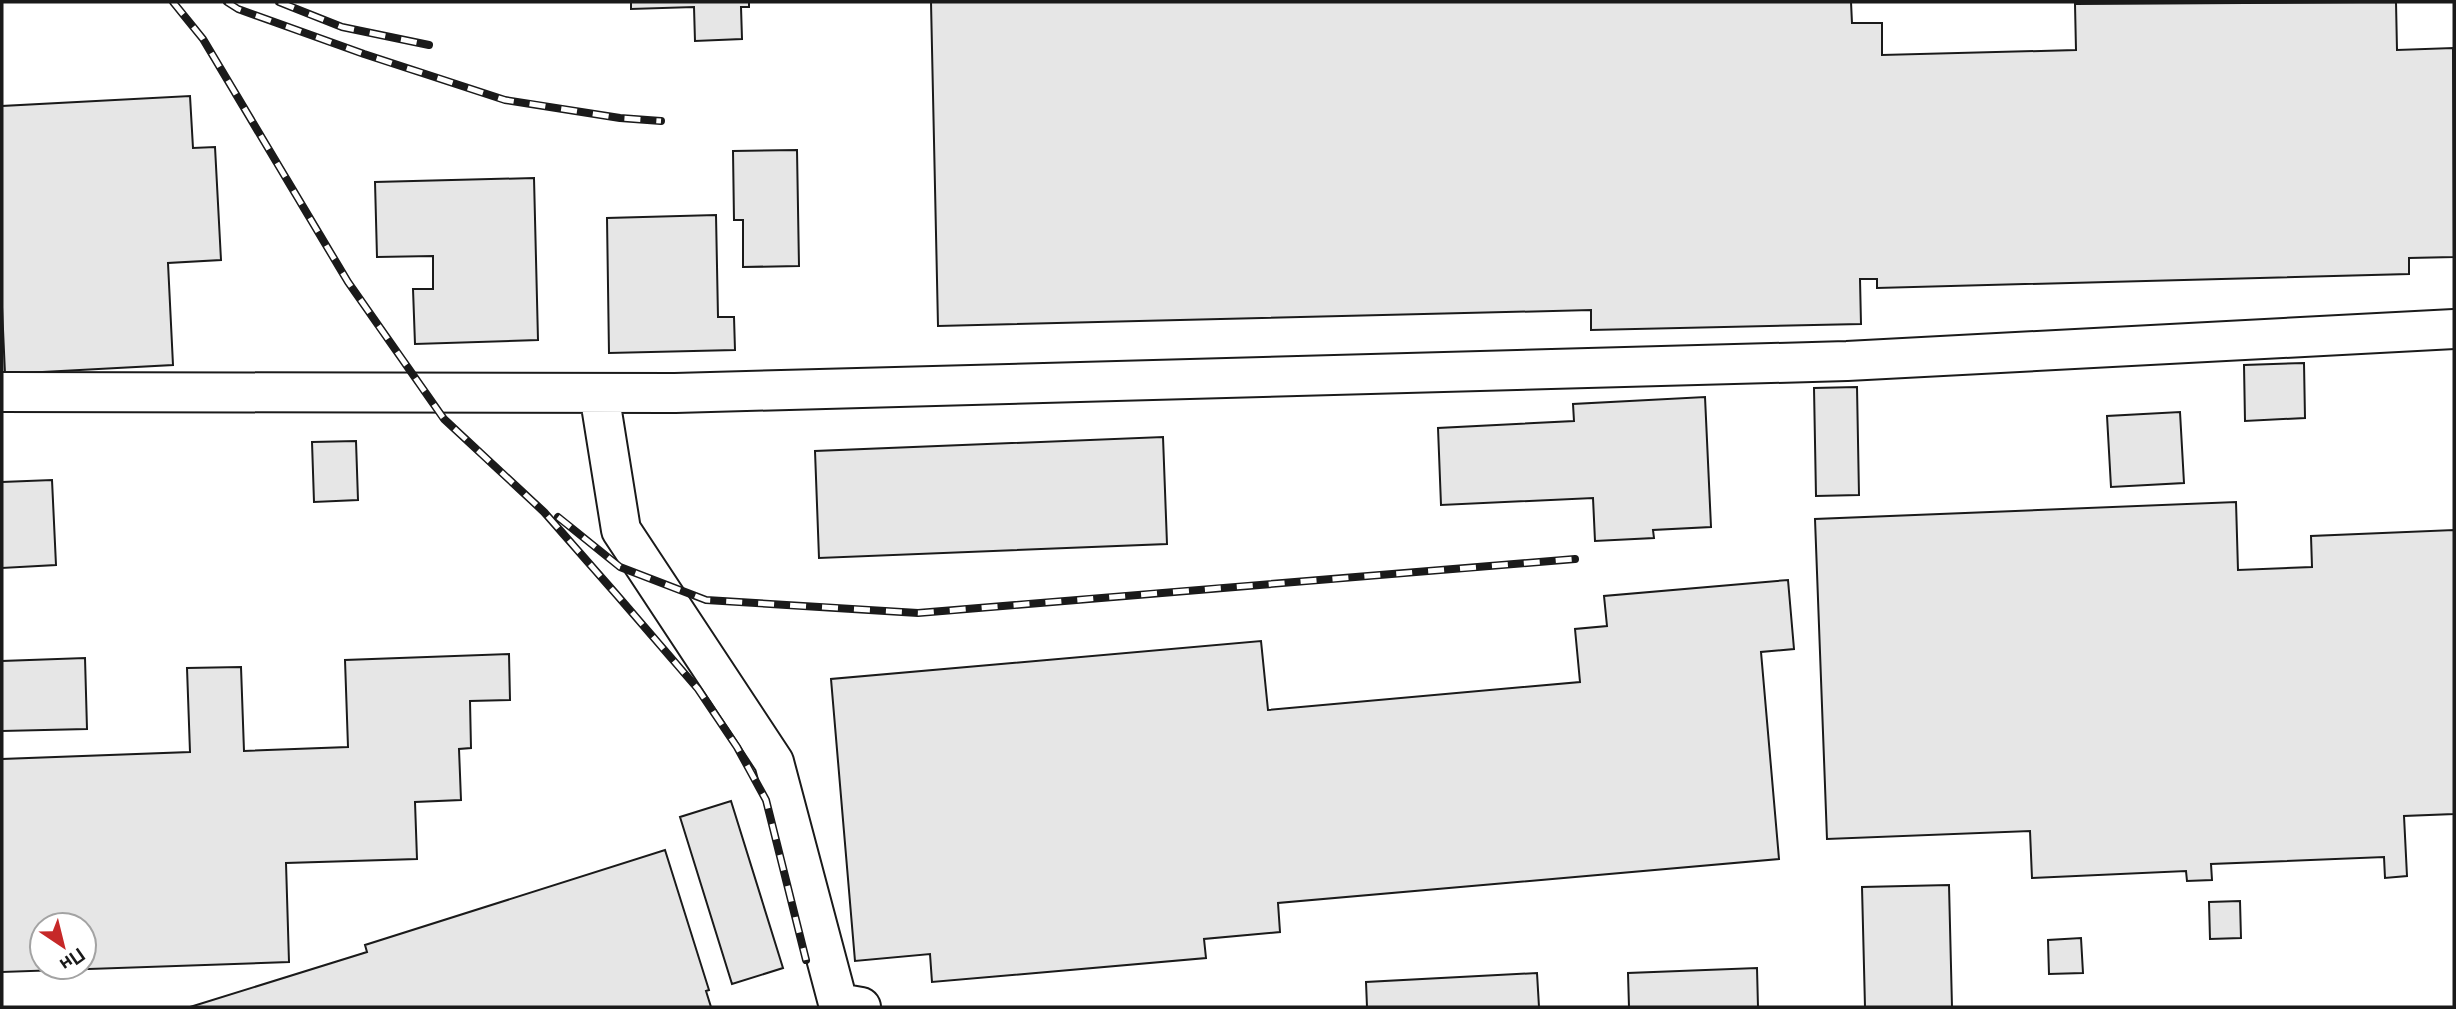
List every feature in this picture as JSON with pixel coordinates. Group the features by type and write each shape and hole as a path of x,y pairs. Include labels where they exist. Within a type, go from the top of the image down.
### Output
{"lane":[{"path":"2,392 703,392 1847,361 2454,329"},
{"path":"599,393 621,530 774,762 842,1006"}],"building":[{"path":"631,2 749,2 749,7 741,7 742,39 695,41 694,7 631,9"},
{"path":"931,2 1851,2 1852,23 1882,23 1882,55 2076,50 2075,4 2396,2 2397,50 2453,48 2454,257 2409,258 2409,274 1877,288 1877,279 1860,279 1861,324 1591,330 1591,310 938,326"},
{"path":"190,96 193,148 215,147 221,260 168,263 173,365 5,374 2,307 2,106"},
{"path":"797,150 799,266 743,267 743,220 734,220 733,151"},
{"path":"534,178 538,340 415,344 413,289 433,289 433,256 377,257 375,182"},
{"path":"716,215 718,317 734,317 735,350 609,353 607,218"},
{"path":"2304,363 2305,418 2245,421 2244,365"},
{"path":"1857,387 1859,495 1816,496 1814,388"},
{"path":"1705,397 1711,527 1653,530 1654,538 1595,541 1593,498 1441,505 1438,428 1574,421 1573,404"},
{"path":"2180,412 2184,483 2111,487 2107,416"},
{"path":"1163,437 1167,544 819,558 815,451"},
{"path":"356,441 358,500 314,502 312,442"},
{"path":"52,480 56,565 2,568 2,482"},
{"path":"2236,502 2238,570 2312,567 2311,536 2454,530 2454,814 2404,816 2407,876 2385,878 2384,857 2211,864 2212,880 2187,881 2186,871 2032,878 2030,831 1827,839 1815,519"},
{"path":"1788,580 1794,649 1761,652 1779,859 1278,903 1280,932 1204,939 1206,958 932,982 930,954 855,961 831,679 1261,641 1268,710 1580,682 1575,629 1607,626 1604,596"},
{"path":"509,654 510,700 470,701 471,748 459,749 461,800 415,802 417,859 286,863 289,962 98,969 98,911 28,911 28,971 2,972 2,759 190,752 187,668 241,667 244,751 348,747 345,660"},
{"path":"85,658 87,729 2,731 2,661"},
{"path":"731,801 783,968 732,984 680,817"},
{"path":"665,850 709,990 706,991 711,1007 190,1007 367,952 365,945"},
{"path":"1949,885 1952,1007 1865,1007 1862,887"},
{"path":"2240,901 2241,938 2210,939 2209,902"},
{"path":"2081,938 2083,973 2049,974 2048,940"},
{"path":"1757,968 1758,1007 1629,1007 1628,973"},
{"path":"1537,973 1539,1007 1367,1007 1366,982"}],"railway":[{"path":"173,2 203,39 348,282 444,419 544,512 698,689 737,747 766,800 806,960"},
{"path":"227,2 238,9 364,54 505,100 620,118 661,121"},
{"path":"279,2 342,27 429,45"},
{"path":"558,517 620,567 706,600 918,613 1575,559"}]}
